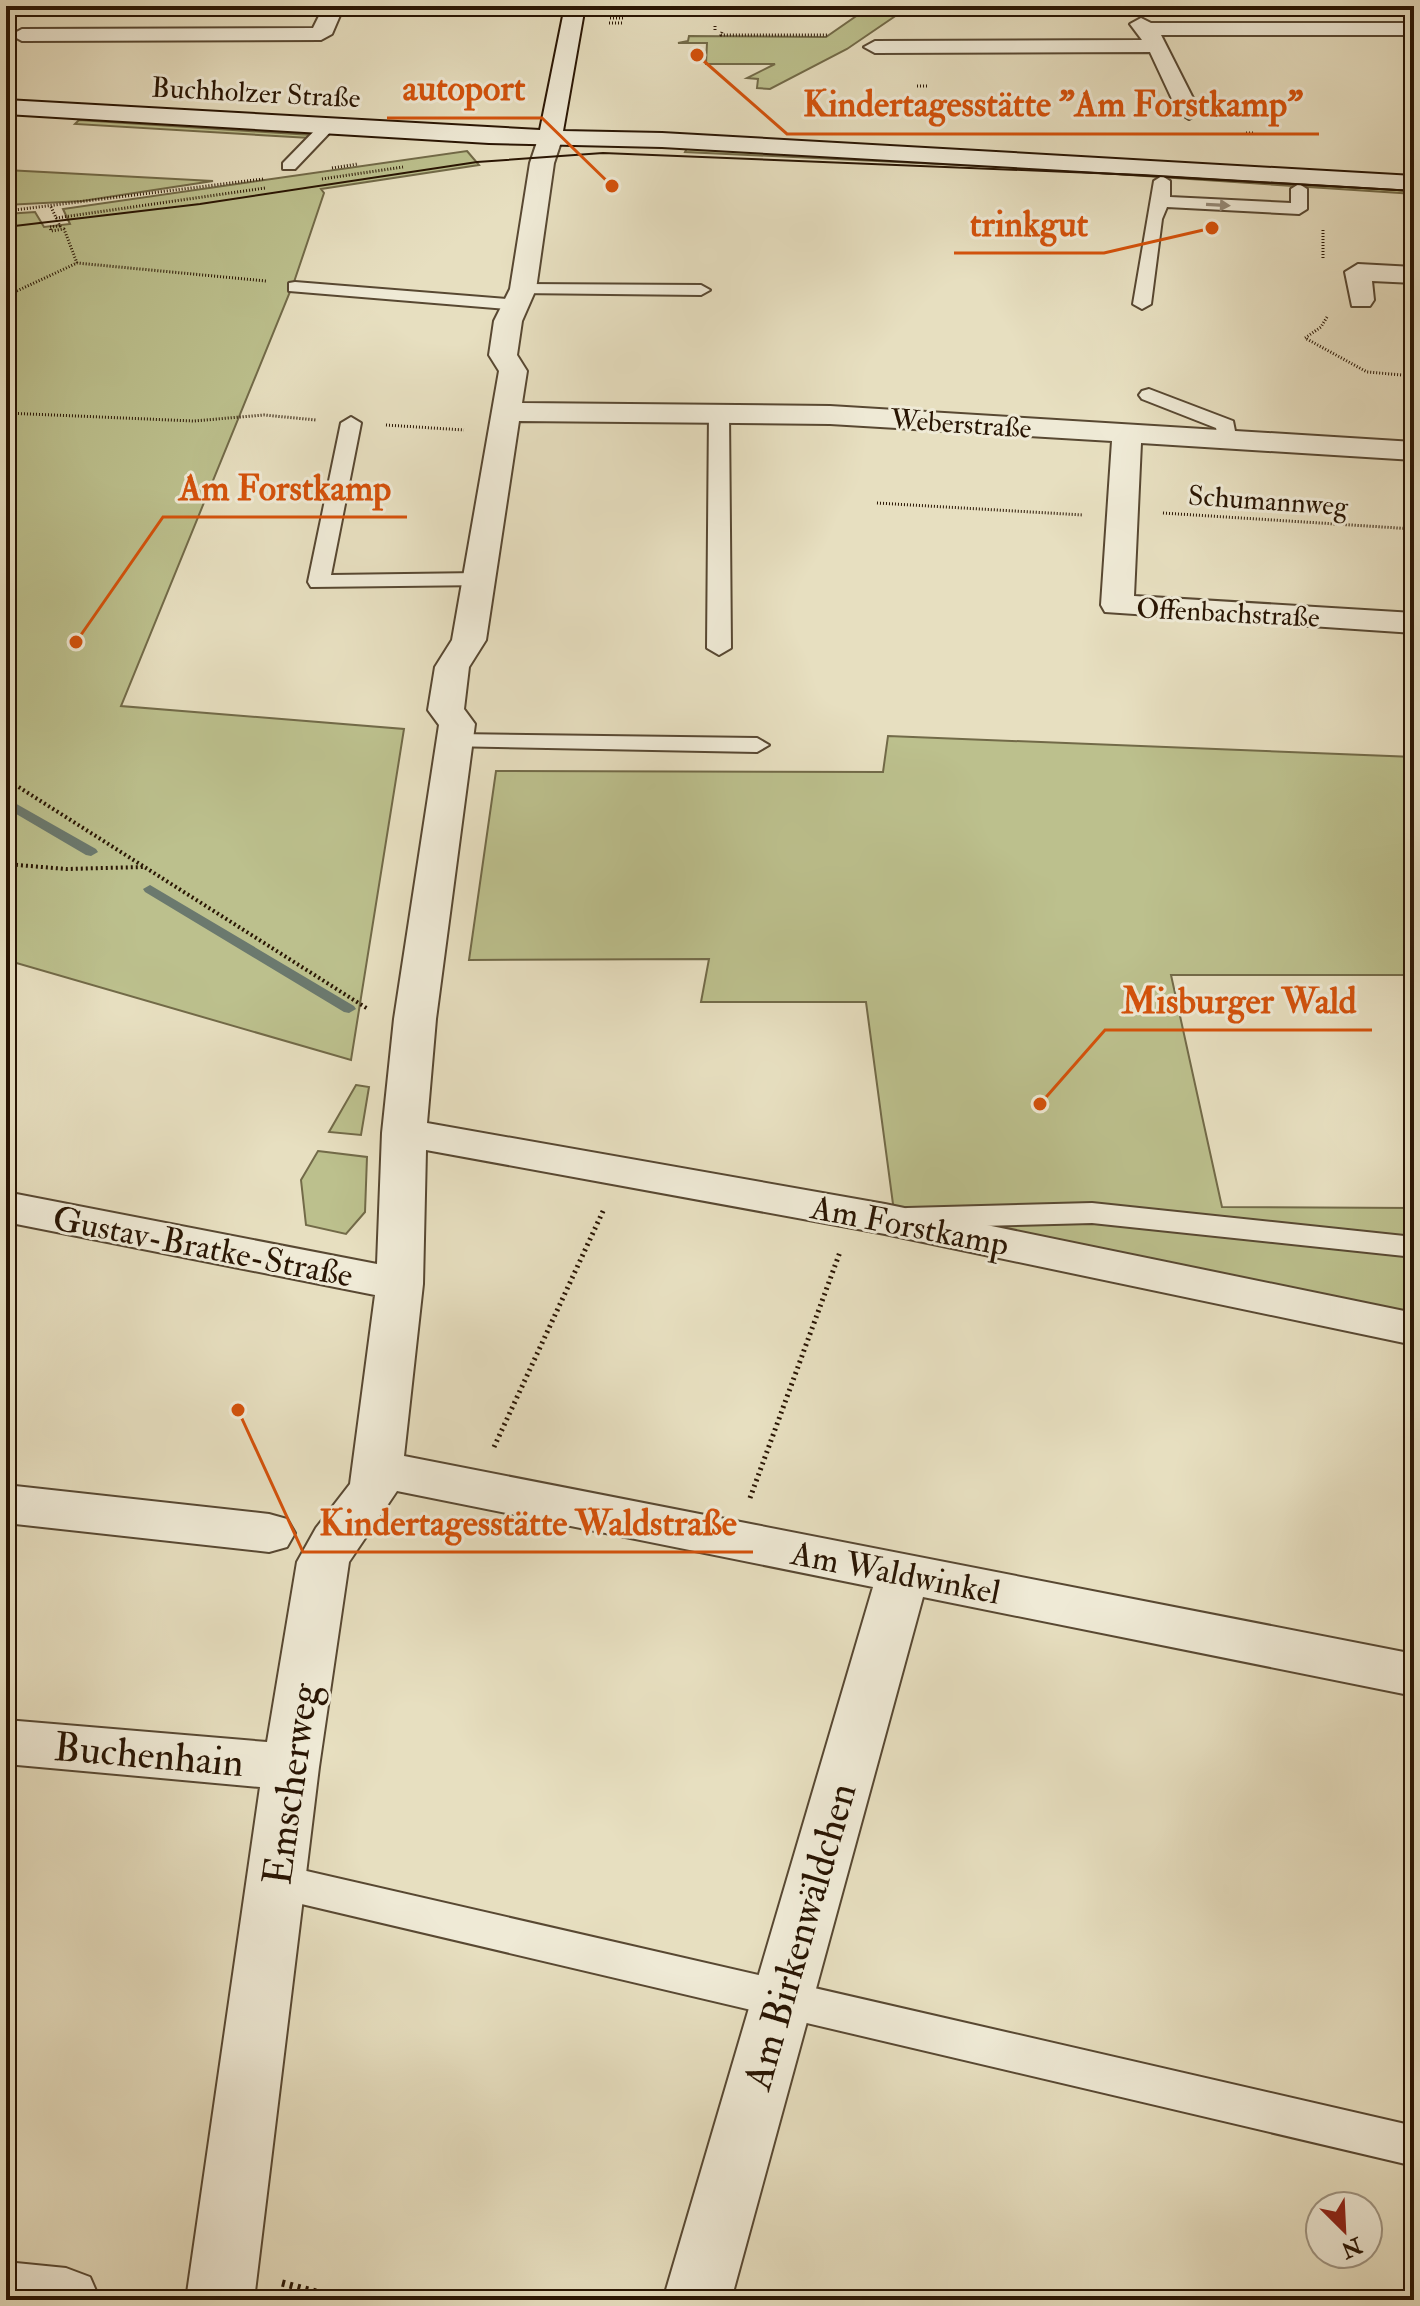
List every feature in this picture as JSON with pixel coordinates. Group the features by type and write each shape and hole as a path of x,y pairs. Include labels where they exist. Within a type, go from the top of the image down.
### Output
{"street":[{"path":"37,14 17,43 321,34 334,6"},
{"path":"400,1284 404,1133 415,1019 457,724 446,710 452,667 469,640 513,371 503,355 508,321 521,297 542,167 575,6"},
{"path":"1129,6 1134,18 1152,38 1189,112"},
{"path":"1406,6 1414,17"},
{"path":"875,47 1414,29"},
{"name":"Buchholzer Straße","path":"6,107 550,139 662,140 1414,183"},
{"name":"Buchholzer Straße","path":"550,139 604,151 1162,192 1299,189 1414,195"},
{"path":"1361,300 1358,272 1414,275"},
{"name":"Weberstraße","path":"506,422 719,412 830,415 1414,451"},
{"name":"Offenbachstraße","path":"1127,434 1117,605 1414,623"},
{"name":"Am Forstkamp","path":"404,1133 870,1216 1414,1329"},
{"name":"Gustav-Bratke-Straße","path":"6,1207 400,1284"},
{"name":"Emscherweg","path":"220,2300 291,1767 323,1562 332,1541 367,1501 377,1469 400,1284"},
{"name":"Am Waldwinkel","path":"377,1469 1414,1675"},
{"path":"6,1504 269,1533"},
{"name":"Am Birkenwäldchen","path":"697,2300 780,1998 903,1574"},
{"name":"Buchenhain","path":"6,1742 291,1767"},
{"path":"6,2294 66,2300"}],"lane":[{"path":"289,166 328,126"},
{"path":"1142,304 1153,219 1162,192"},
{"path":"295,287 521,297 701,290"},
{"path":"1149,395 1165,405 1209,415 1226,425 1227,441"},
{"path":"719,412 719,648"},
{"path":"351,423 319,582 479,580"},
{"path":"455,741 757,745"},
{"path":"870,1216 1092,1213 1414,1247"},
{"path":"276,1881 1414,2146"}],"path":[{"path":"715,26 715,32"},
{"path":"722,32 721,35 827,35"},
{"path":"917,86 927,86"},
{"path":"1246,133 1253,133"},
{"path":"326,169 358,164"},
{"path":"6,211 264,179"},
{"path":"51,207 60,226 50,227 51,231 64,229 77,263"},
{"path":"56,218 138,207"},
{"path":"6,296 77,263 253,278 295,287"},
{"path":"1327,317 1321,327 1305,338 1367,372 1414,376"},
{"path":"1336,354 1346,352"},
{"path":"6,413 194,421 264,415 351,423 506,422"},
{"name":"Schumannweg","path":"877,503 1414,529"},
{"path":"6,779 148,866 382,1018 415,1019"},
{"path":"6,864 66,869 148,866"},
{"path":"475,1488 621,1172"},
{"path":"735,1540 870,1216"}],"green space":[{"path":"834,6 910,6 847,49 770,89 757,88 758,79 747,78 775,64 706,64 707,43 678,43 688,41 689,36 826,37 862,12"},
{"path":"79,120 312,135 310,138 75,124"},
{"path":"688,146 1414,188 1414,194 1025,168 685,152"},
{"path":"467,151 479,165 321,189 324,193 294,282 121,706 404,729 351,1060 6,960 6,214 35,212 44,227 70,224 63,209"},
{"path":"6,170 213,181 82,201 6,205"},
{"path":"888,736 1414,757 1414,975 1171,975 1222,1207 1414,1208 1414,1314 895,1219 866,1002 701,1002 709,959 469,960 496,771 883,772"},
{"path":"356,1085 369,1087 361,1135 329,1132"},
{"path":"318,1151 367,1157 365,1212 346,1234 306,1225 301,1180"}],"waterway":[{"path":"6,802 91,852"},
{"path":"150,889 349,1009"}],"tram line":[{"path":"6,227 200,204 477,162 603,153 1142,175 1414,191"}],"place":[{"name":"Kindertagesstätte \"Am Forstkamp\"","path":"697,55"},
{"name":"autoport","path":"612,186"},
{"name":"trinkgut","path":"1212,228"},
{"name":"Am Forstkamp","path":"76,642"},
{"name":"Misburger Wald","path":"1040,1104"},
{"name":"Kindertagesstätte Waldstraße","path":"238,1410"}]}
